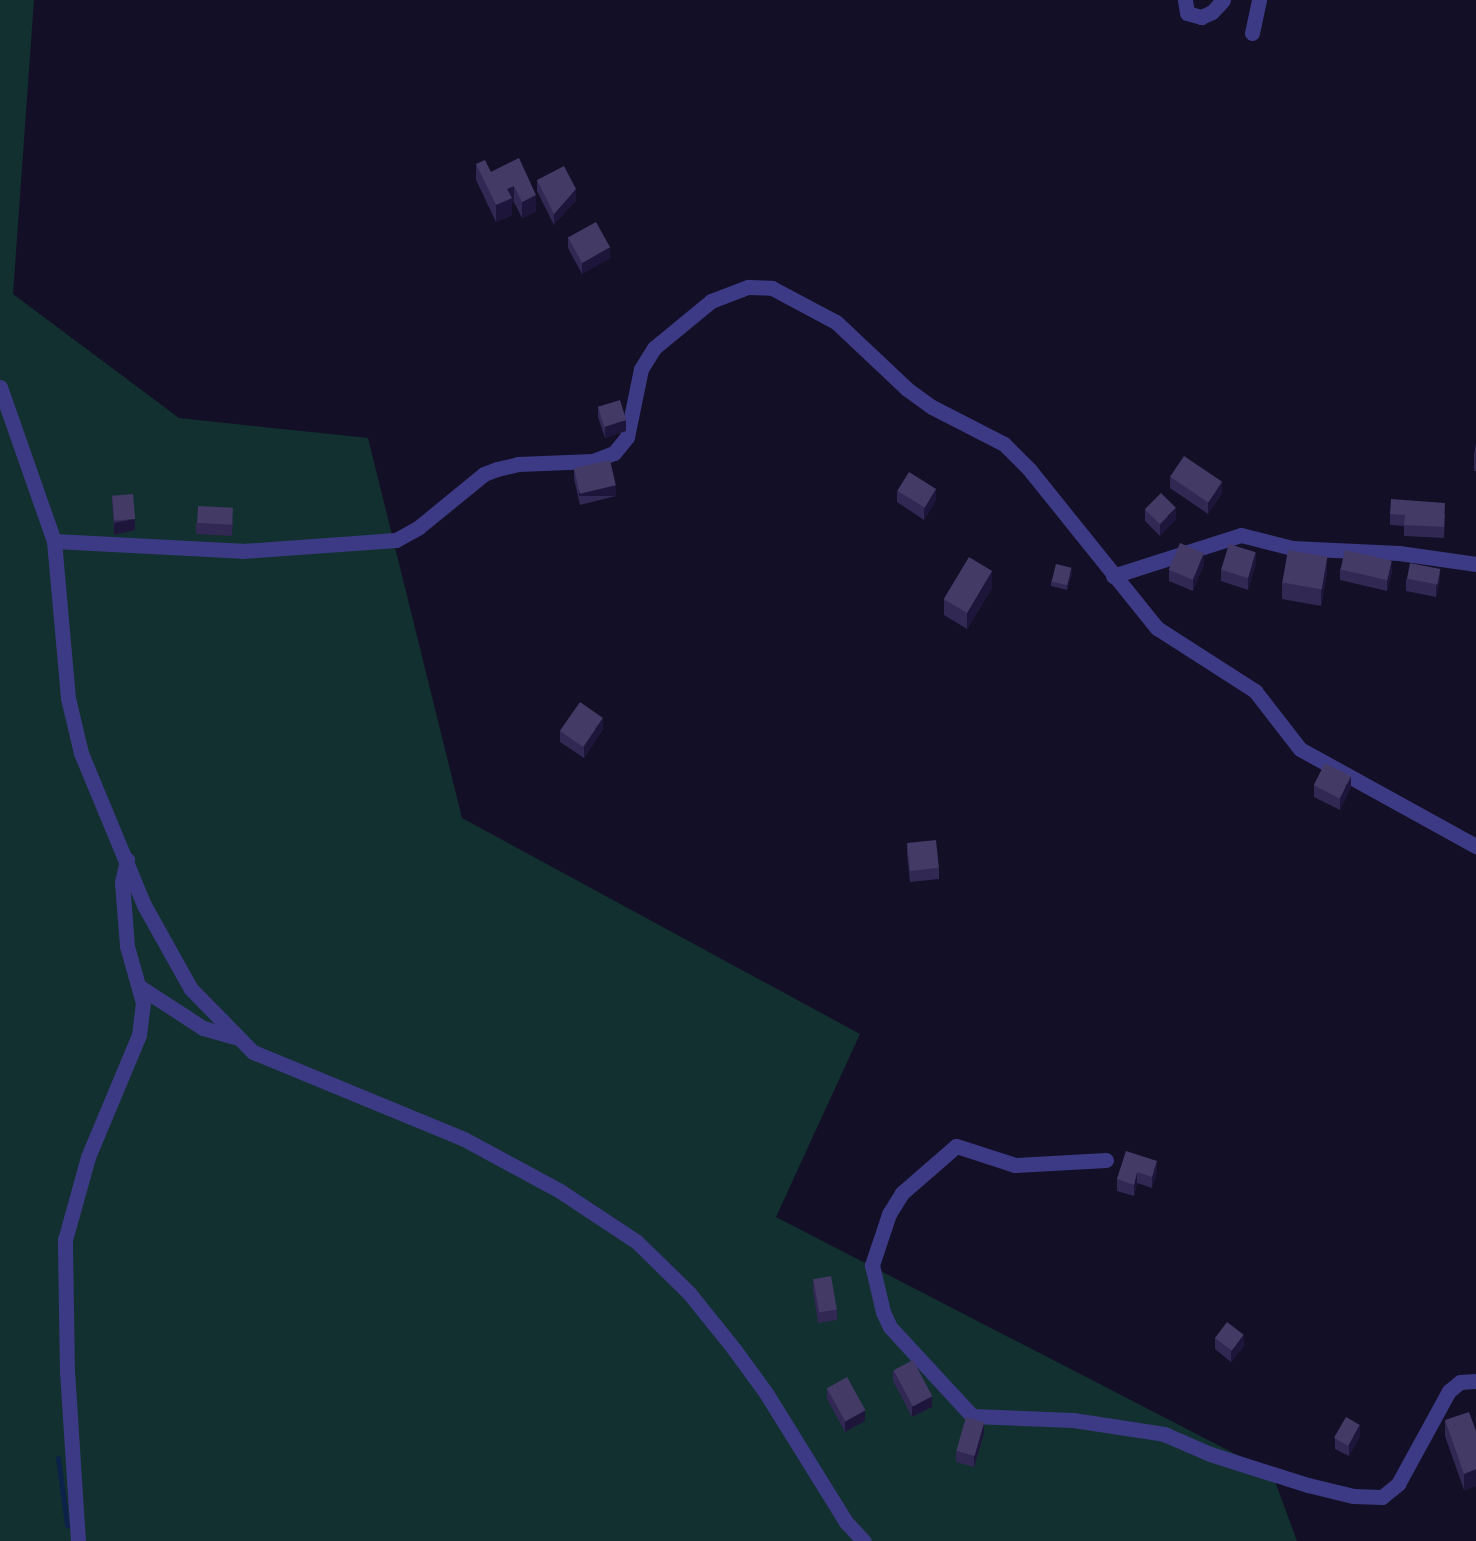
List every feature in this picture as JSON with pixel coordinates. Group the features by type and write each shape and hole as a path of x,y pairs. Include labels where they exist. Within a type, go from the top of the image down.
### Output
{"street":[{"path":"1185,0 1187,13 1201,17 1212,12 1223,0"},
{"path":"1252,33 1259,0"},
{"path":"54,541 242,551 396,540 419,527 484,474 518,464 593,461 614,453 627,437 641,369 654,348 711,301 734,291 761,286 784,293 821,312 850,332 870,356 920,399 1004,444 1029,470 1156,628 1260,695 1300,749 1476,846"},
{"path":"0,387 54,541 72,722 127,860 175,964 235,1037"},
{"path":"1113,576 1241,535 1292,548 1399,553 1476,564"},
{"path":"78,1541 67,1373 64,1240 88,1157 139,1035 143,1003 127,946 122,882 127,860"},
{"path":"140,987 203,1028 235,1037 280,1066 464,1139 560,1191 637,1242 688,1293 734,1349 766,1393 846,1522 864,1541"},
{"path":"1106,1160 1015,1165 956,1146 903,1193 889,1214 872,1265 883,1312 890,1327 972,1416 1073,1420 1164,1434 1210,1454 1308,1485 1353,1496 1382,1497 1398,1484 1449,1391 1460,1382 1476,1381"}],"green space":[{"path":"0,0 34,0 13,294 179,418 368,438 462,818 860,1034 776,1217 1272,1473 1297,1541 0,1541"}],"building":[{"path":"519,158 536,195 522,202 514,186 507,189 512,198 496,205 476,164 485,160 491,172"},
{"path":"564,166 576,189 554,214 537,180"},
{"path":"596,222 610,247 582,263 568,238"},
{"path":"620,400 626,420 604,427 598,407"},
{"path":"1184,456 1222,482 1208,502 1170,477"},
{"path":"610,460 616,485 580,494 574,468"},
{"path":"909,472 936,489 924,508 897,491"},
{"path":"1161,493 1176,508 1160,524 1145,509"},
{"path":"133,494 135,519 114,521 112,496"},
{"path":"1391,499 1445,503 1444,527 1404,525 1405,515 1390,514"},
{"path":"198,506 233,508 232,525 197,523"},
{"path":"1180,543 1204,553 1193,580 1169,570"},
{"path":"1229,544 1256,552 1248,578 1221,570"},
{"path":"1288,550 1327,557 1322,589 1282,582"},
{"path":"1345,550 1392,561 1387,580 1341,569"},
{"path":"969,557 992,571 967,613 944,599"},
{"path":"1410,563 1440,569 1437,585 1407,579"},
{"path":"1056,564 1072,568 1067,585 1052,581"},
{"path":"580,702 603,718 583,747 560,731"},
{"path":"1325,763 1351,776 1339,798 1314,785"},
{"path":"936,840 939,868 910,871 907,843"},
{"path":"1126,1151 1157,1161 1152,1177 1137,1172 1134,1185 1117,1179"},
{"path":"831,1276 837,1309 819,1313 813,1279"},
{"path":"1227,1322 1244,1335 1232,1351 1215,1338"},
{"path":"913,1360 932,1396 913,1407 894,1370"},
{"path":"847,1377 865,1410 845,1421 827,1388"},
{"path":"1469,1412 1476,1431 1476,1469 1464,1474 1445,1420"},
{"path":"966,1417 984,1422 975,1456 956,1451"},
{"path":"1346,1417 1360,1425 1348,1446 1334,1438"}],"waterway":[{"path":"58,1458 67,1525"}]}
